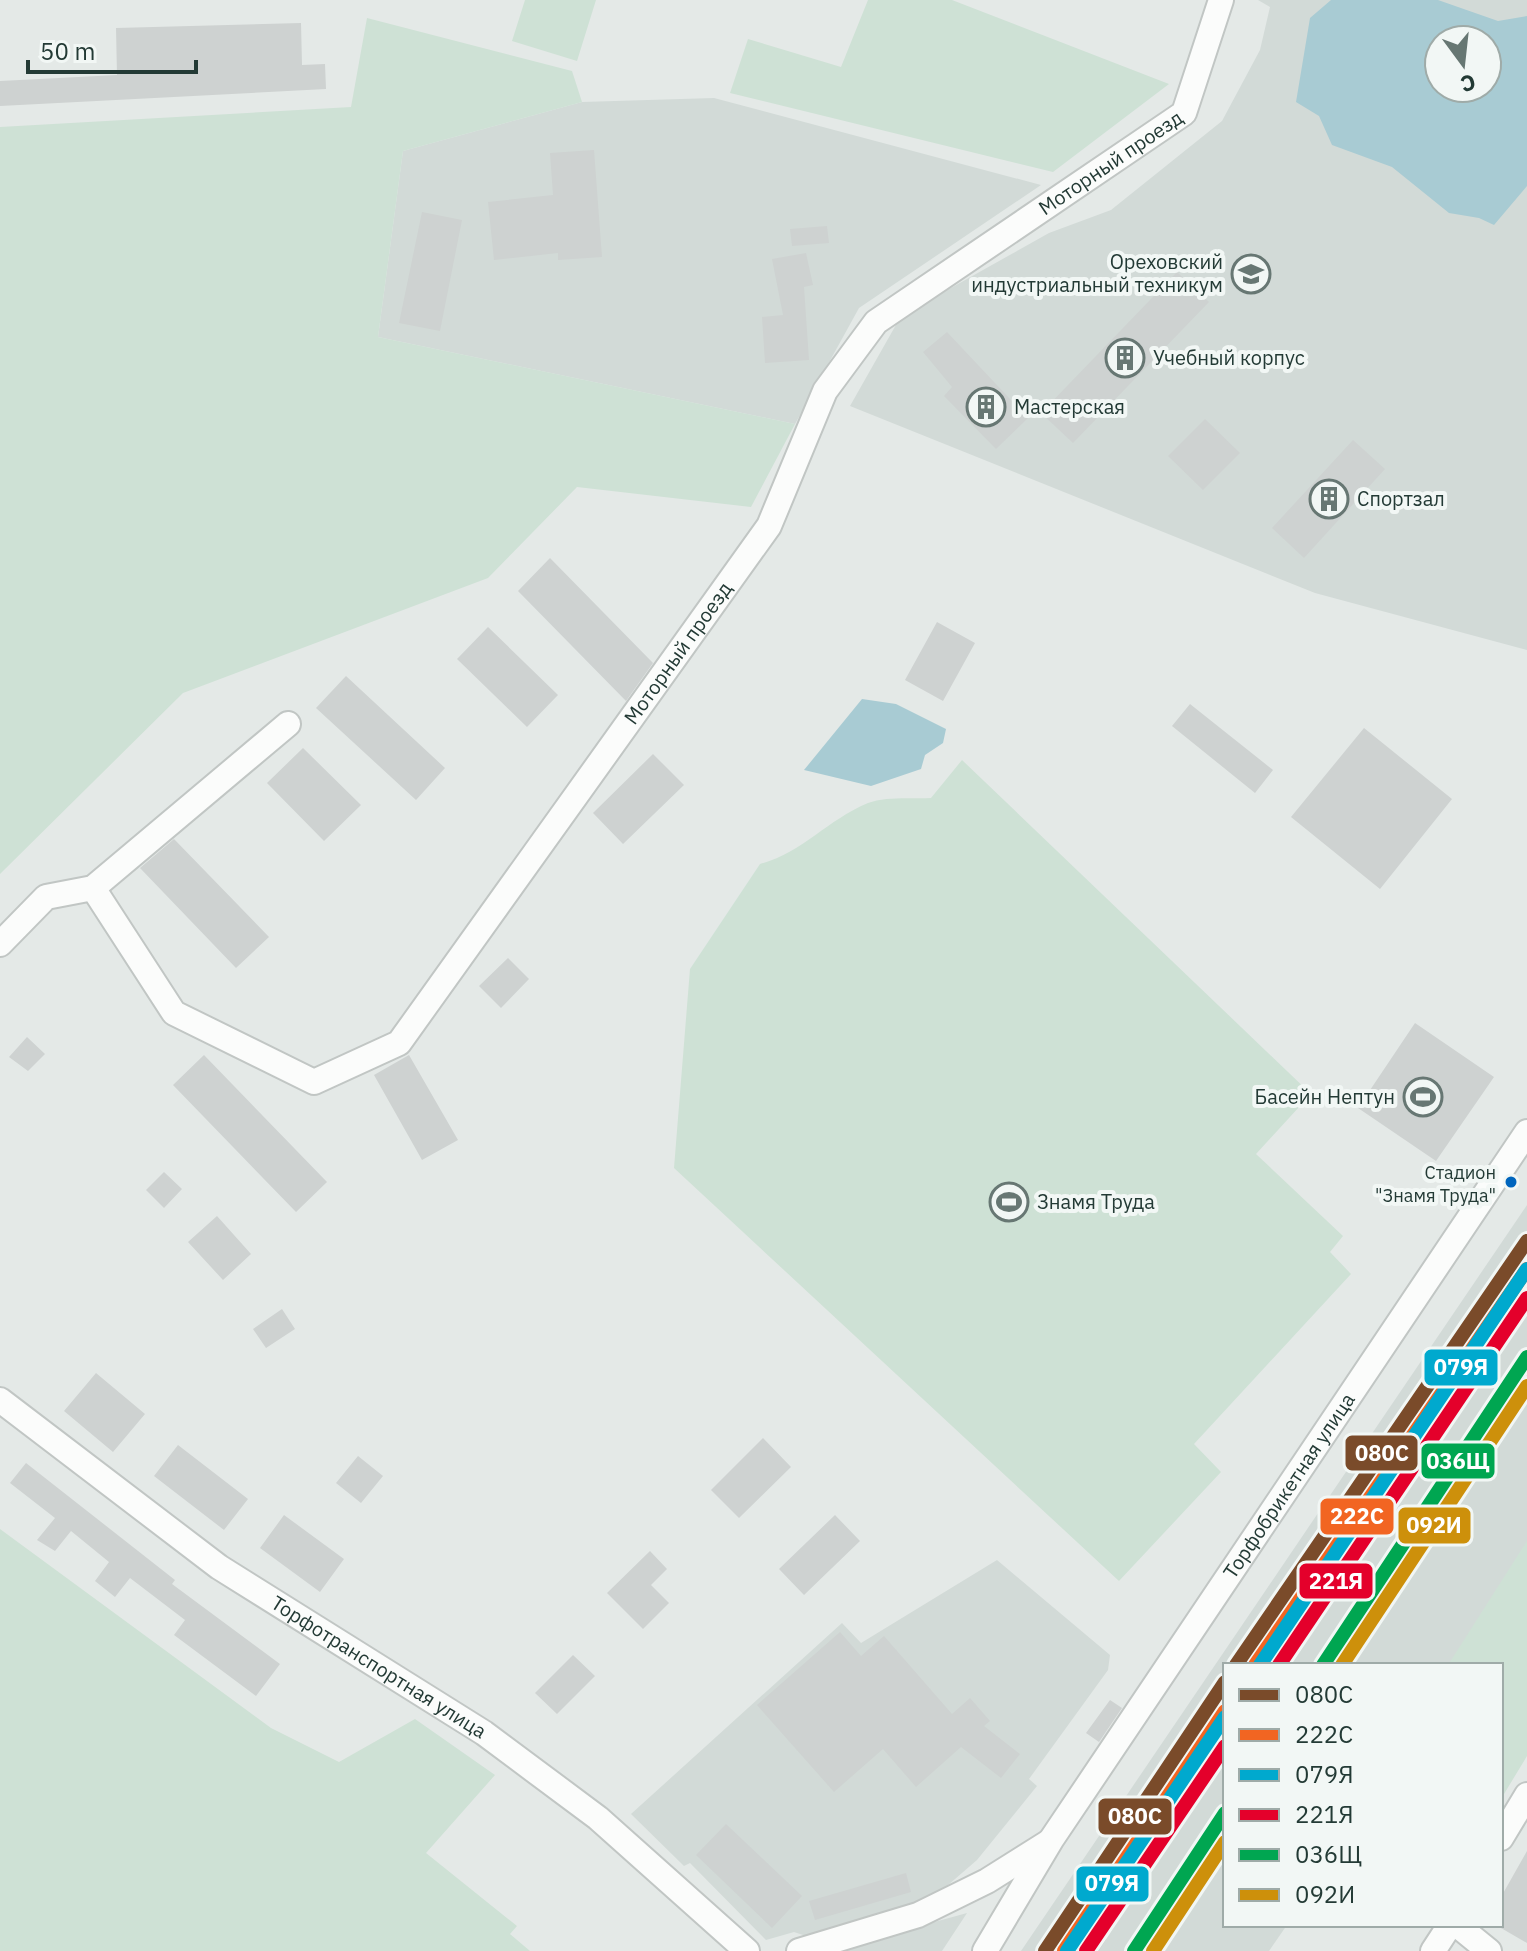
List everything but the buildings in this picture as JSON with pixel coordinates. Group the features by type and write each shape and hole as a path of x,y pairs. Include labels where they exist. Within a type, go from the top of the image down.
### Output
{"street":[{"name":"Моторный проезд","path":"93,888 174,1013 314,1082 399,1043 769,526 825,391 876,322 1184,113 1221,0"},
{"path":"0,944 46,897 93,888 288,724"},
{"name":"Торфобрикетная улица","path":"985,1951 1051,1840 1165,1676 1527,1132"},
{"name":"Торфотранспортная улица","path":"0,1400 219,1567 484,1733 598,1818 747,1951"},
{"path":"1503,1835 1527,1795"},
{"name":"Торфобрикетная улица","path":"799,1951 918,1915 987,1881 1051,1840"},
{"path":"1433,1951 1449,1927"},
{"path":"1459,1927 1489,1951"}],"shaded area":[{"name":"Ореховский индустриальный техникум","path":"1258,0 1527,0 1527,650 1315,593 850,406 901,316 1049,233 1111,210 1222,121 1260,50 1270,7"},
{"path":"714,98 1041,185 859,308 795,424 378,337 403,151 582,102"},
{"path":"1527,1205 1527,1566 1462,1663 1223,1663 1223,1927 1286,1927 1269,1951 1021,1951"},
{"path":"997,1560 1110,1655 1108,1670 1029,1779 1037,1786 977,1860 933,1898 812,1938 794,1932 766,1940 690,1863 684,1866 631,1814 842,1623 861,1643"},
{"path":"967,1913 942,1951 830,1951"}],"green space":[{"path":"525,0 596,0 577,61 512,41"},
{"path":"868,0 952,0 1169,84 1053,172 730,93 748,39 841,67"},
{"path":"367,18 572,71 582,102 403,151 378,337 795,424 751,507 577,487 488,578 183,693 0,874 0,127 351,107"},
{"name":"Знамя Труда","path":"962,760 1311,1094 1256,1154 1343,1236 1330,1252 1351,1274 1194,1444 1221,1472 1119,1581 674,1168 690,969 760,864 789,852 868,803 931,798"},
{"path":"0,1529 271,1728 339,1762 415,1719 495,1775 426,1853 517,1926 510,1934 530,1951 0,1951"},
{"path":"1527,1541 1527,1756 1503,1796 1503,1663 1449,1663"}],"water":[{"path":"1331,0 1438,0 1498,21 1527,16 1527,186 1494,225 1479,218 1449,213 1392,167 1332,145 1319,116 1296,102 1310,18"},
{"path":"862,699 896,704 946,729 943,743 925,755 921,769 871,786 804,770"}],"railway":[{"path":"1283,1663 1438,1428 1527,1302"},
{"path":"1095,1951 1223,1755"}],"transit line":[{"name":"080С","path":"1237,1663 1527,1241"},
{"name":"222С","path":"1256,1663 1527,1269"},
{"name":"079Я","path":"1261,1663 1527,1269"},
{"name":"221Я","path":"1280,1663 1527,1298"},
{"name":"036Щ","path":"1324,1663 1527,1357"},
{"name":"092И","path":"1343,1663 1527,1386"},
{"name":"080С","path":"1045,1951 1223,1685"},
{"name":"222С","path":"1064,1951 1223,1714"},
{"name":"079Я","path":"1067,1951 1223,1720"},
{"name":"221Я","path":"1086,1951 1223,1749"},
{"name":"036Щ","path":"1134,1951 1223,1816"},
{"name":"092И","path":"1153,1951 1223,1845"}],"place":[{"name":"Ореховский индустриальный техникум","path":"1251,274"},
{"name":"Учебный корпус","path":"1125,358"},
{"name":"Мастерская","path":"986,407"},
{"name":"Спортзал","path":"1329,499"},
{"name":"Басейн Нептун","path":"1423,1097"},
{"name":"Стадион \"Знамя Труда\"","path":"1511,1182"},
{"name":"Знамя Труда","path":"1009,1202"}]}
